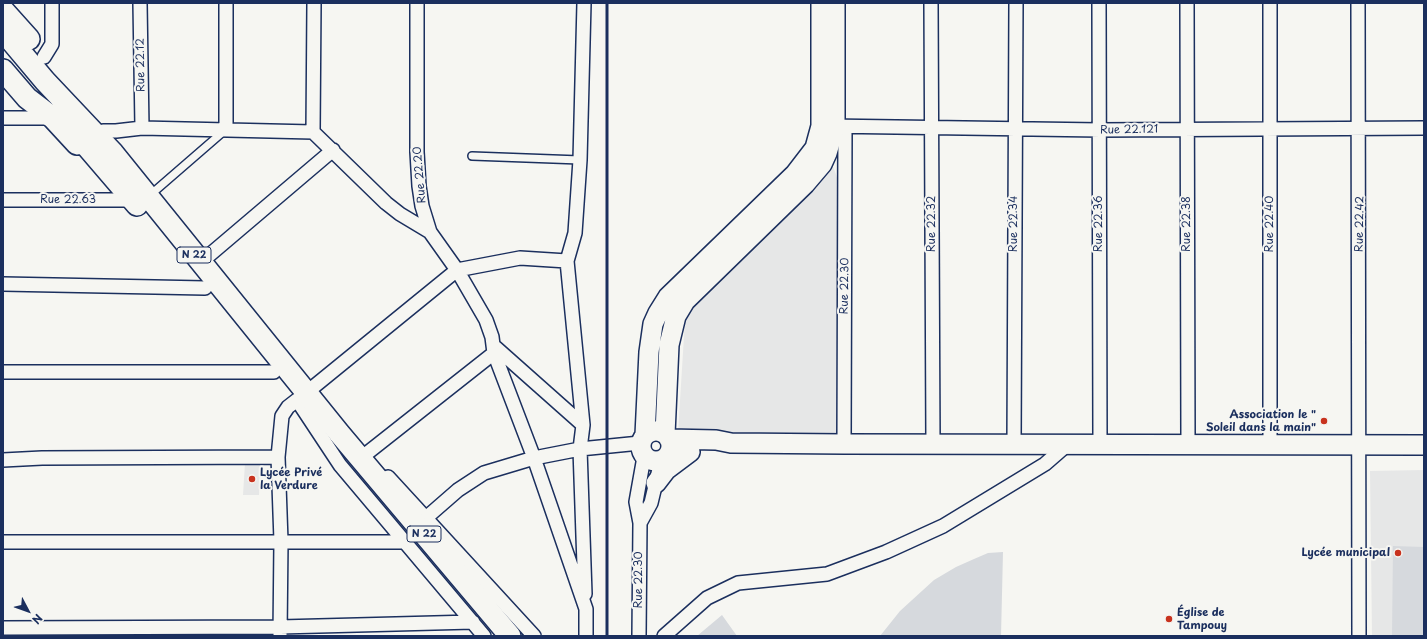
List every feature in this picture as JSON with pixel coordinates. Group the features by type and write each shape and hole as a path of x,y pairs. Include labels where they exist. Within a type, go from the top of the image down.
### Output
{"main road":[{"path":"3,10 44,57 104,131 107,159 84,152 53,118 26,98 3,70"},
{"name":"N 22","path":"3,31 41,84"},
{"name":"N 22","path":"3,45 41,84 107,159 140,199 205,288 274,372 302,396 510,636"},
{"name":"N 22","path":"140,199 200,263 302,396 498,636"}],"street":[{"path":"44,57 52,44 52,3"},
{"name":"Rue 22.12","path":"140,3 142,128"},
{"path":"226,3 226,129"},
{"path":"313,132 314,3"},
{"name":"Rue 22.20","path":"417,3 417,152 422,206 430,232 456,270 480,310 534,458 586,609"},
{"path":"584,3 580,160 575,234 567,261 583,425 580,449 586,636"},
{"name":"Rue 22.30","path":"821,3 834,126"},
{"name":"Rue 22.30","path":"835,3 834,126 844,444"},
{"name":"Rue 22.32","path":"931,3 933,445"},
{"name":"Rue 22.34","path":"1014,444 1014,129 1016,3"},
{"name":"Rue 22.36","path":"1099,3 1100,444"},
{"name":"Rue 22.38","path":"1186,3 1188,444"},
{"name":"Rue 22.40","path":"1270,3 1270,444"},
{"name":"Rue 22.42","path":"1358,3 1360,128 1359,636"},
{"path":"3,118 53,118"},
{"path":"640,523 651,503 656,483 656,446 669,345 676,316 685,301 814,173 827,153 834,126"},
{"name":"Rue 22.121","path":"834,126 1100,130 1424,128"},
{"path":"104,131 116,132 142,128 313,132 386,203 400,214 430,232"},
{"path":"200,263 333,150"},
{"name":"Rue 22.63","path":"3,200 140,199"},
{"path":"280,632 281,541 278,456 282,416 288,407 456,270 520,258 567,261"},
{"path":"3,284 205,288"},
{"path":"366,454 494,349 583,425"},
{"path":"3,372 274,372"},
{"path":"302,396 342,426 366,454 427,517 534,636"},
{"path":"302,396 340,465 484,636"},
{"path":"427,517 458,490 484,473 534,458 580,449 656,446 716,440 731,443 933,445 1424,444"},
{"path":"656,446 690,452 714,450 731,443"},
{"path":"664,636 707,598 738,583 827,574 886,552 943,526 1046,464 1068,444"},
{"name":"Rue 22.30","path":"639,636 640,523 636,502 656,446"},
{"path":"656,483 666,470 690,452"},
{"path":"3,460 50,458 278,456"},
{"path":"3,542 405,542"},
{"path":"3,628 280,632 472,622"}],"lane":[{"path":"140,199 226,129"},
{"path":"472,156 580,160"}],"shaded area":[{"path":"831,161 842,191 839,436 678,433 686,304"},
{"name":"Lycée Privé la Verdure","path":"245,463 260,463 259,495 243,495"},
{"name":"Lycée municipal","path":"1424,470 1424,636 1372,636 1370,471"},
{"path":"1393,546 1424,547 1424,636 1392,636"},
{"path":"1003,552 1001,636 880,636 900,611 934,580 956,567 988,553"},
{"path":"722,615 737,636 697,636"}],"railway":[{"path":"607,3 607,636"}],"place":[{"name":"Association le \" Soleil dans la main\"","path":"1324,421"},
{"name":"Lycée Privé la Verdure","path":"252,479"},
{"name":"Lycée municipal","path":"1398,553"},
{"name":"Église de Tampouy","path":"1169,619"}]}
